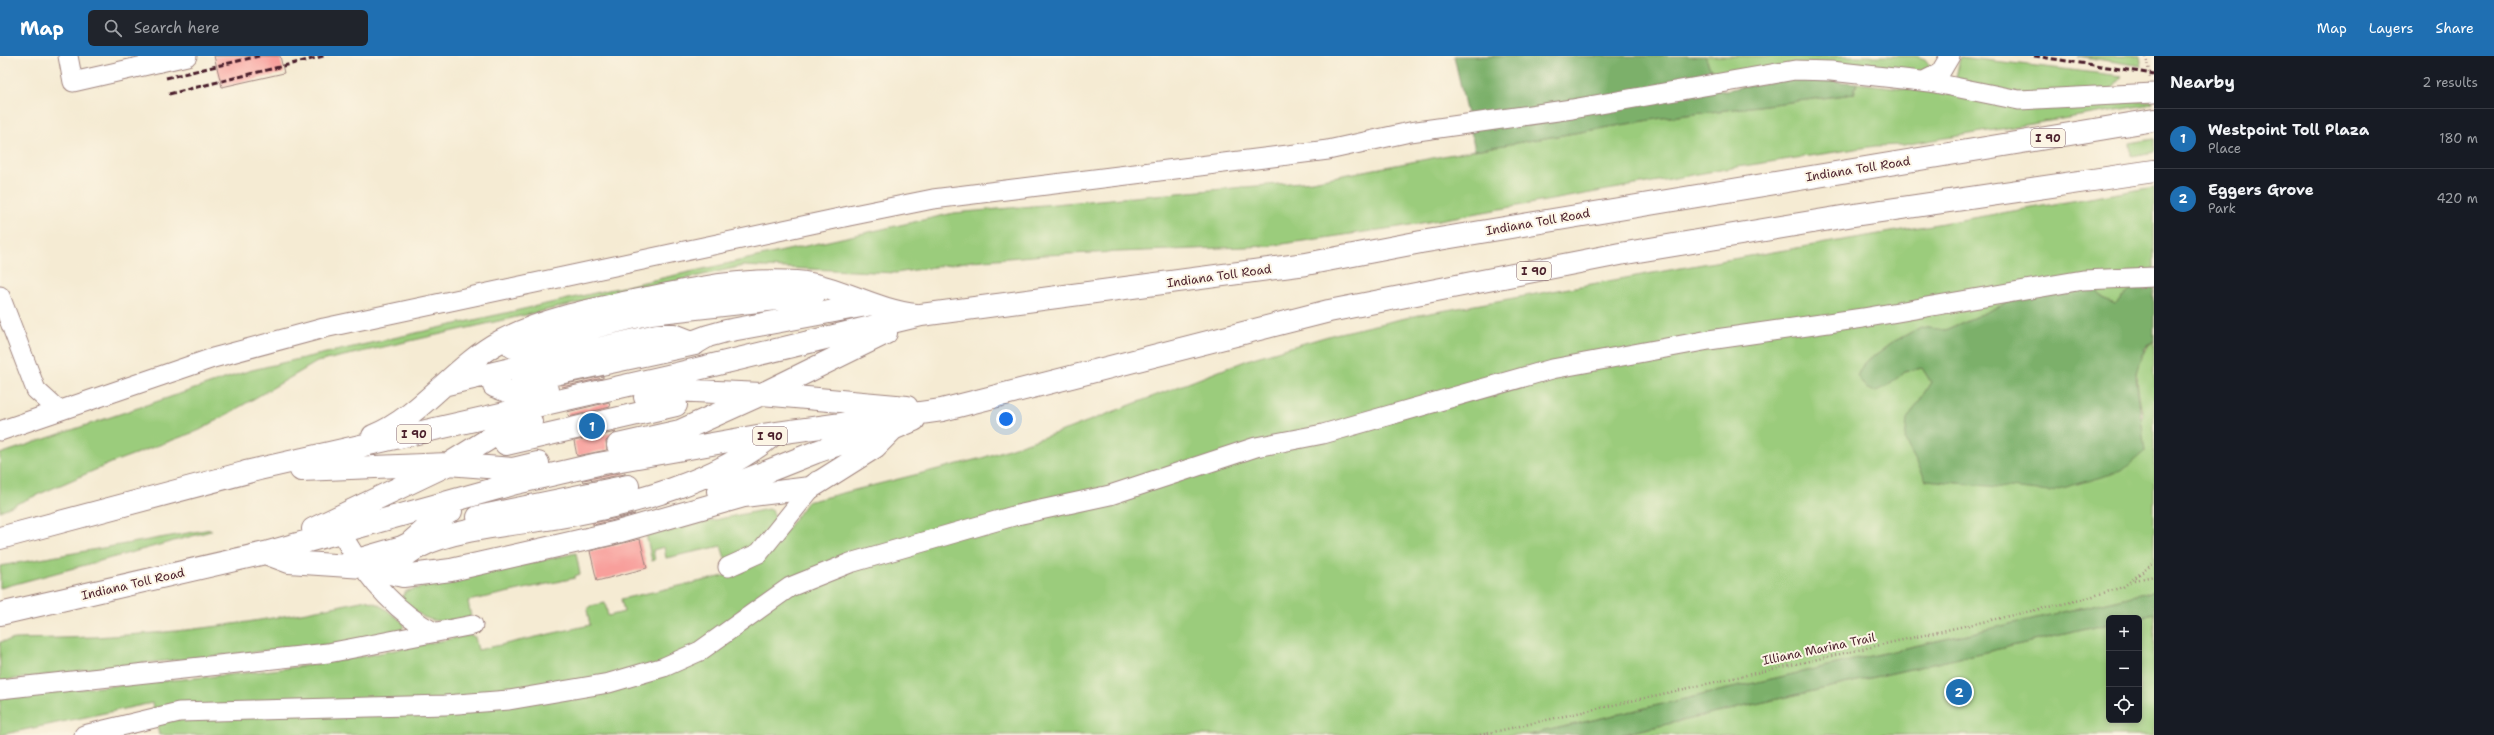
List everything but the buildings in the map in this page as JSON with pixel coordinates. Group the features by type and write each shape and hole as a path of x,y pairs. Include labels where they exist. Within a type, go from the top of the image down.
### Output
{"highway":[{"name":"Indiana Toll Road","path":"921,315 1306,264 1429,240 2154,120"},
{"name":"I 90","path":"263,554 516,483 630,456 934,412 1329,310 1644,250 1854,215 2144,172"},
{"path":"246,472 357,441 388,430 411,413 463,368 500,341 542,322 685,291 740,282 797,282 843,294 903,313 921,315"},
{"path":"181,490 247,477 295,471 357,441 437,389 456,382 657,335 674,335 692,342 876,304"},
{"name":"I 90","path":"246,472 448,464 513,469 680,431 762,394 921,315"},
{"name":"I 90","path":"0,538 246,472 668,376 921,315"},
{"path":"411,413 444,398 494,386 520,395 663,369 677,362 701,340"},
{"name":"I 90","path":"263,554 448,464 505,429 672,390 762,394 934,412"},
{"path":"263,554 289,562 355,564 401,568 702,497 816,452 934,412"},
{"path":"659,486 717,500 810,488 875,446 893,429 934,412"},
{"path":"355,564 402,547 445,524 503,511 659,486 734,445 768,435"},
{"path":"401,568 419,546 448,535 582,512 737,461 768,435"},
{"path":"406,514 420,515 451,511 580,480 615,475 697,456 715,455"},
{"path":"401,568 415,576 451,570 614,533 744,496"},
{"path":"412,541 436,520 451,511"},
{"name":"Indiana Toll Road","path":"0,614 263,554"}],"street":[{"path":"68,56 73,82 187,56"},
{"path":"1924,81 1940,73 1950,56"},
{"path":"0,431 213,358 324,328 933,199 1328,150 1410,132 1572,109 1795,70 1924,81 2019,100 2152,86"},
{"path":"84,735 180,712 445,705 510,700 610,683 664,667 700,651 790,587 850,563 1017,515 1110,495 1256,448 1323,434 1552,369 1709,340 1863,318 2083,280 2154,277"},
{"path":"0,296 36,390 58,410"},
{"path":"728,567 759,553 810,488 884,419"},
{"path":"306,533 326,528 335,529 339,533 355,564 390,601 417,623 434,632"},
{"path":"0,689 328,653 473,625"}],"path":[{"path":"2146,56 2152,86"},
{"name":"Illiana Marina Trail","path":"1480,735 2080,600 2123,587 2154,563"},
{"path":"2132,580 2154,576"}],"green space":[{"path":"1454,56 1705,56 1720,91 1792,78 1857,83 1854,94 1662,118 1475,150"},
{"path":"1705,56 1916,56 1925,59 1931,67 1928,73 1714,78"},
{"path":"2077,56 2140,56 2142,66"},
{"path":"1960,57 2122,76 2109,92 2023,95 1955,83"},
{"path":"1857,83 1952,94 2152,101 2153,104 1903,145 1875,146 1737,167 1399,227 1269,246 1044,255 972,261 896,273 743,266 317,362 200,430 116,461 0,511 0,454 248,371 290,361 954,213 1312,181 1469,151 1662,118 1854,94"},
{"path":"2154,139 2154,152 2131,156 2130,143"},
{"path":"2154,187 2154,284 2130,290 2115,304 2103,299 2021,297 1945,330 1921,327 1893,342 1864,363 1857,376 1889,385 1904,372 1922,368 1931,382 1920,401 1926,480 1985,484 2143,417 2138,387 2138,367 2141,357 2146,349 2154,342 2154,591 1528,735 159,735 152,703 0,735 0,698 305,666 469,635 475,637 478,650 590,625 587,610 590,606 605,603 608,616 624,612 621,599 742,572 767,556 807,502 982,458 1068,429 1253,358 1335,334 1419,315 1703,264"},
{"path":"2154,284 2154,342 2145,348 2136,376 2145,451 2122,471 2049,492 1926,480 1905,441 1907,420 1931,382 1922,368 1904,372 1889,385 1874,392 1866,388 1857,376 1864,363 1893,342 1921,327 1945,330 2021,297 2069,289 2096,289 2103,299 2115,304 2130,290"},
{"path":"768,509 772,510 776,520 754,548 726,561 721,546 666,558 664,547 653,550 655,560 652,561 646,534"},
{"path":"211,529 211,531 0,588 0,566"},
{"path":"576,553 580,574 575,576 575,578 468,601 471,617 440,621 433,620 419,614 401,599 406,591"},
{"path":"2154,591 2154,614 2142,617 2142,615 2106,615 2106,625 1619,735 1528,735"},
{"path":"366,600 380,605 404,623 402,631 344,643 125,665 0,681 0,642 15,639 99,637 187,630 307,612"},
{"path":"2154,614 2154,735 1619,735 2106,625 2106,723 2142,723 2142,617"}],"railway":[{"path":"166,78 259,56"},
{"path":"169,94 324,56"},
{"path":"2034,56 2154,74"}],"place":[{"name":"Westpoint Toll Plaza","path":"592,426"},
{"name":"Eggers Grove","path":"1959,692"}]}
